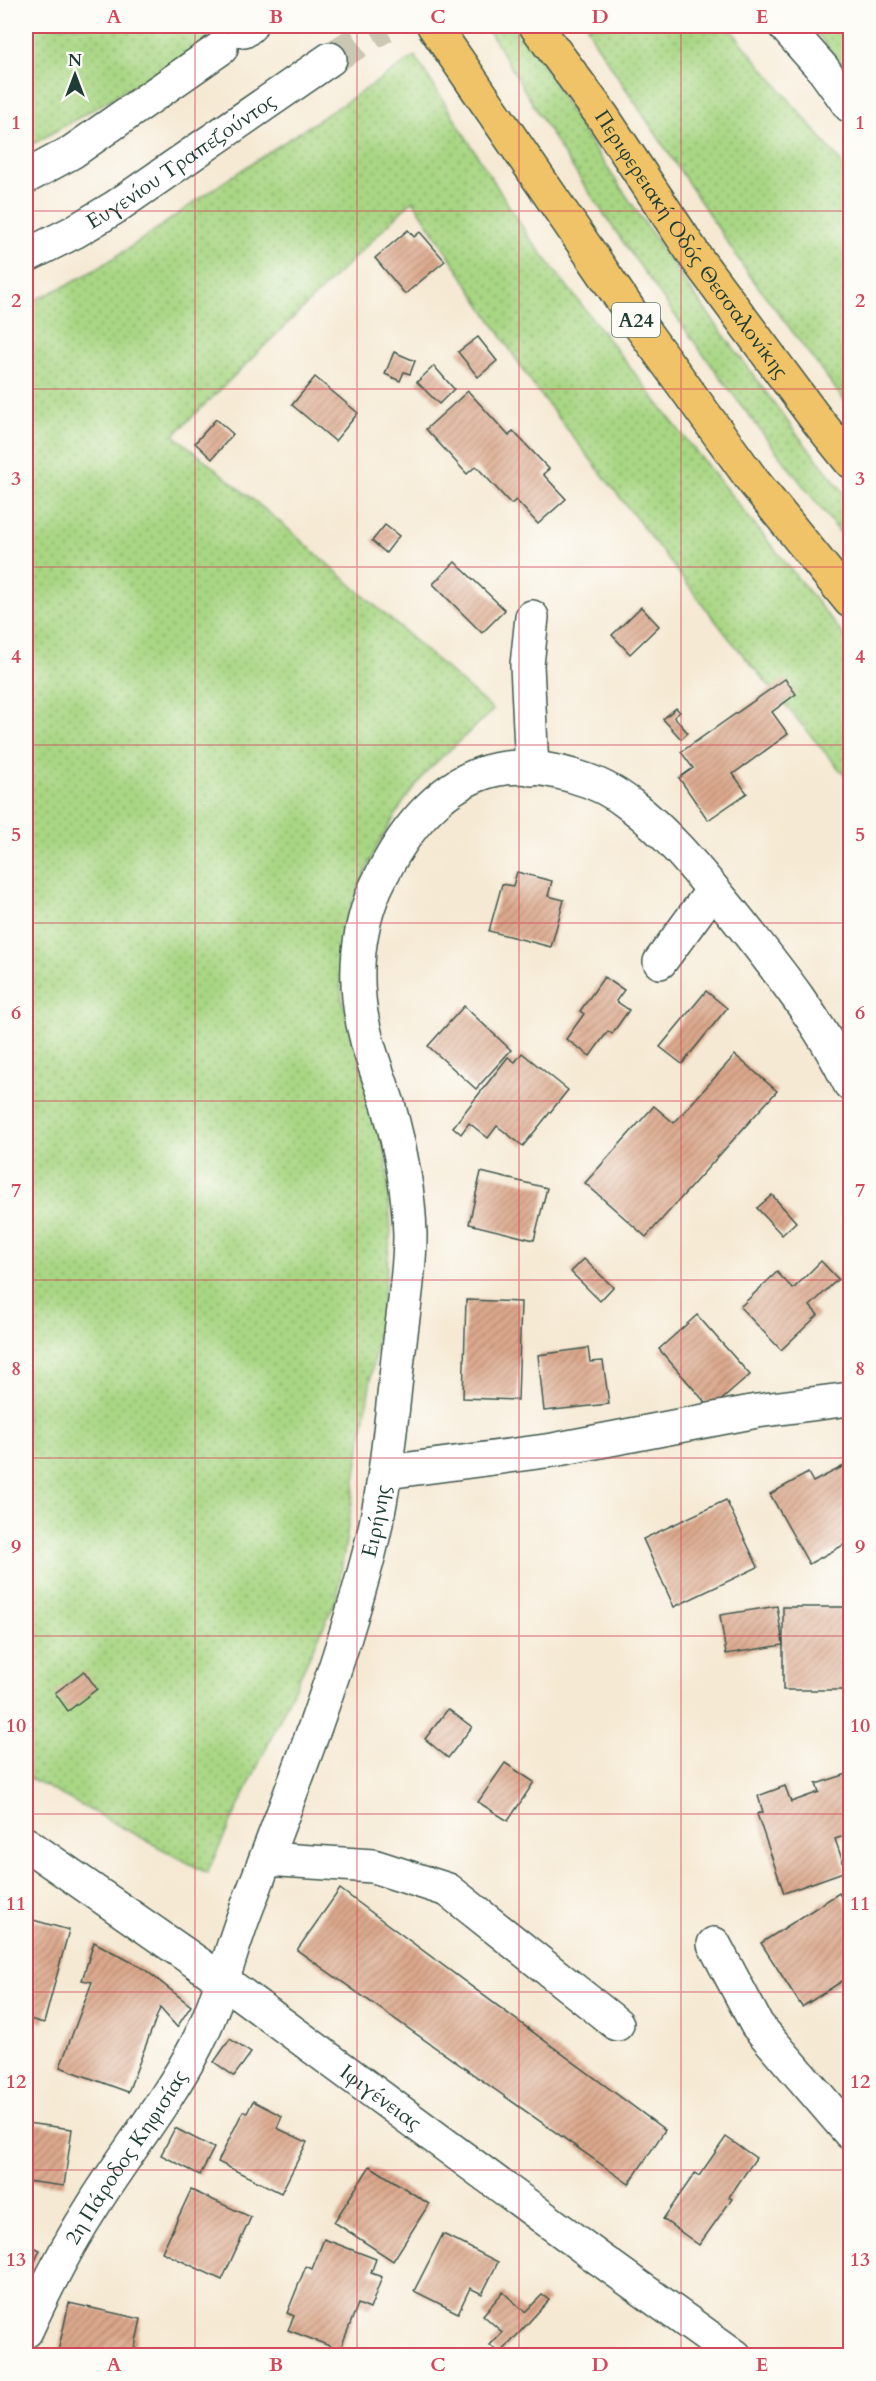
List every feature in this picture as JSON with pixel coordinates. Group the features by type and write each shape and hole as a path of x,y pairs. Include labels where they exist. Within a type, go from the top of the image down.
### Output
{"highway":[{"name":"Περιφερειακή Οδός Θεσσαλονίκης","path":"536,26 603,117 697,259 850,461"},
{"name":"Α24","path":"435,27 633,316 753,482 850,601"}],"street":[{"path":"785,26 823,69 850,106"},
{"path":"26,177 72,152 238,35"},
{"name":"Ευγενίου Τραπεζούντος","path":"26,256 74,232 114,208 330,59"},
{"path":"532,617 527,664 532,769"},
{"path":"387,1472 410,1234 403,1168 361,1015 357,952 367,909 382,874 398,846 421,816 446,792 468,778 492,770 532,769 572,775 612,792 631,804 659,829 713,890 808,1010 836,1055 850,1084"},
{"path":"660,962 713,890"},
{"name":"Ειρήνης","path":"222,1980 240,1926 304,1760 352,1615 375,1530 387,1472 554,1449 757,1411 850,1399"},
{"name":"Ιφιγένειας","path":"26,1844 222,1980 728,2354"},
{"path":"266,1860 374,1866 448,1890 617,2024"},
{"path":"714,1944 757,2025 850,2133"},
{"name":"2η Πάροδος Κηφισίας","path":"26,2331 81,2224 149,2123 194,2049 222,1980"}],"green space":[{"path":"26,26 233,26 210,42 26,148"},
{"path":"486,26 520,26 584,133 679,274 796,433 850,500 850,545 774,449 665,302 561,150"},
{"path":"587,26 728,26 850,173 850,408 745,269 595,42"},
{"path":"812,26 850,26 850,77"},
{"path":"415,56 528,236 685,438 850,643 850,782 728,637 533,385 413,200 174,435 286,527 493,710 427,771 404,801 377,846 349,911 339,952 342,998 386,1155 391,1230 384,1293 337,1598 207,1873 26,1776 26,303 81,278 107,262"}],"building":[{"path":"408,230 414,237 420,232 445,261 405,294 375,258"},
{"path":"478,337 497,361 478,377 458,352"},
{"path":"394,352 415,361 410,374 404,372 400,381 385,374"},
{"path":"434,366 454,389 439,404 417,382"},
{"path":"315,377 358,413 335,441 292,405"},
{"path":"468,391 509,436 513,431 549,469 543,474 566,499 538,524 516,500 511,504 476,466 467,474 426,429"},
{"path":"216,419 233,434 212,459 195,443"},
{"path":"385,525 399,536 386,553 372,541"},
{"path":"455,562 505,610 482,633 433,584"},
{"path":"641,607 659,626 630,654 612,635"},
{"path":"785,679 796,694 772,712 788,734 733,774 747,793 708,820 679,778 693,768 681,752"},
{"path":"676,708 680,712 674,717 688,733 681,739 663,719"},
{"path":"517,872 552,881 548,896 564,900 551,947 489,931 502,884 513,886"},
{"path":"604,977 624,990 616,1001 629,1010 612,1034 608,1031 590,1056 566,1039 584,1014 580,1011"},
{"path":"706,991 727,1008 682,1064 660,1047"},
{"path":"464,1006 511,1050 476,1089 428,1046"},
{"path":"522,1053 568,1090 523,1146 497,1126 488,1138 469,1123 461,1134 453,1127 508,1057 515,1062"},
{"path":"735,1055 777,1091 646,1237 585,1183 654,1106 674,1123"},
{"path":"481,1172 547,1188 534,1240 469,1224"},
{"path":"772,1195 796,1222 782,1235 757,1208"},
{"path":"584,1259 613,1287 600,1301 571,1272"},
{"path":"821,1261 838,1279 810,1306 818,1315 781,1350 740,1307 777,1272 793,1289"},
{"path":"466,1300 521,1302 518,1400 463,1398"},
{"path":"697,1315 750,1375 711,1409 659,1349"},
{"path":"588,1348 590,1362 603,1361 609,1404 544,1411 538,1355"},
{"path":"850,1463 850,1550 847,1543 809,1564 770,1494 808,1473 813,1482"},
{"path":"726,1500 758,1567 674,1607 643,1539"},
{"path":"777,1606 783,1645 726,1654 720,1615"},
{"path":"783,1607 850,1607 850,1690 783,1690"},
{"path":"84,1671 97,1689 68,1711 55,1693"},
{"path":"448,1709 472,1727 448,1758 425,1739"},
{"path":"505,1763 534,1782 508,1821 478,1802"},
{"path":"850,1773 850,1834 835,1839 846,1871 784,1893 757,1814 763,1812 758,1796 785,1786 791,1802 819,1792 816,1784"},
{"path":"340,1889 665,2130 629,2184 297,1950"},
{"path":"839,1893 850,1911 850,1976 802,2007 761,1943"},
{"path":"26,1918 69,1930 44,2023 26,2018"},
{"path":"94,1942 144,1969 191,2006 177,2027 160,2008 128,2092 60,2067 92,1982 82,1980"},
{"path":"230,2039 251,2053 234,2076 214,2062"},
{"path":"253,2101 282,2116 277,2128 307,2142 281,2193 218,2162 243,2111 247,2113"},
{"path":"26,2123 72,2129 64,2186 26,2181"},
{"path":"175,2128 214,2148 200,2175 161,2155"},
{"path":"726,2137 756,2158 729,2197 732,2199 699,2245 663,2219 695,2173 699,2176"},
{"path":"370,2166 429,2204 393,2261 334,2222"},
{"path":"191,2190 251,2217 222,2280 162,2252"},
{"path":"443,2234 498,2262 482,2294 470,2288 458,2313 414,2291"},
{"path":"324,2239 376,2259 371,2273 382,2277 370,2309 358,2304 340,2350 288,2330 294,2316 287,2313 306,2266 312,2269"},
{"path":"26,2243 40,2250 26,2281"},
{"path":"503,2292 525,2312 542,2295 549,2300 500,2354 490,2345 502,2332 483,2315"},
{"path":"69,2303 141,2319 133,2356 57,2356"}],"tunnel":[{"path":"330,59 384,26"}]}
